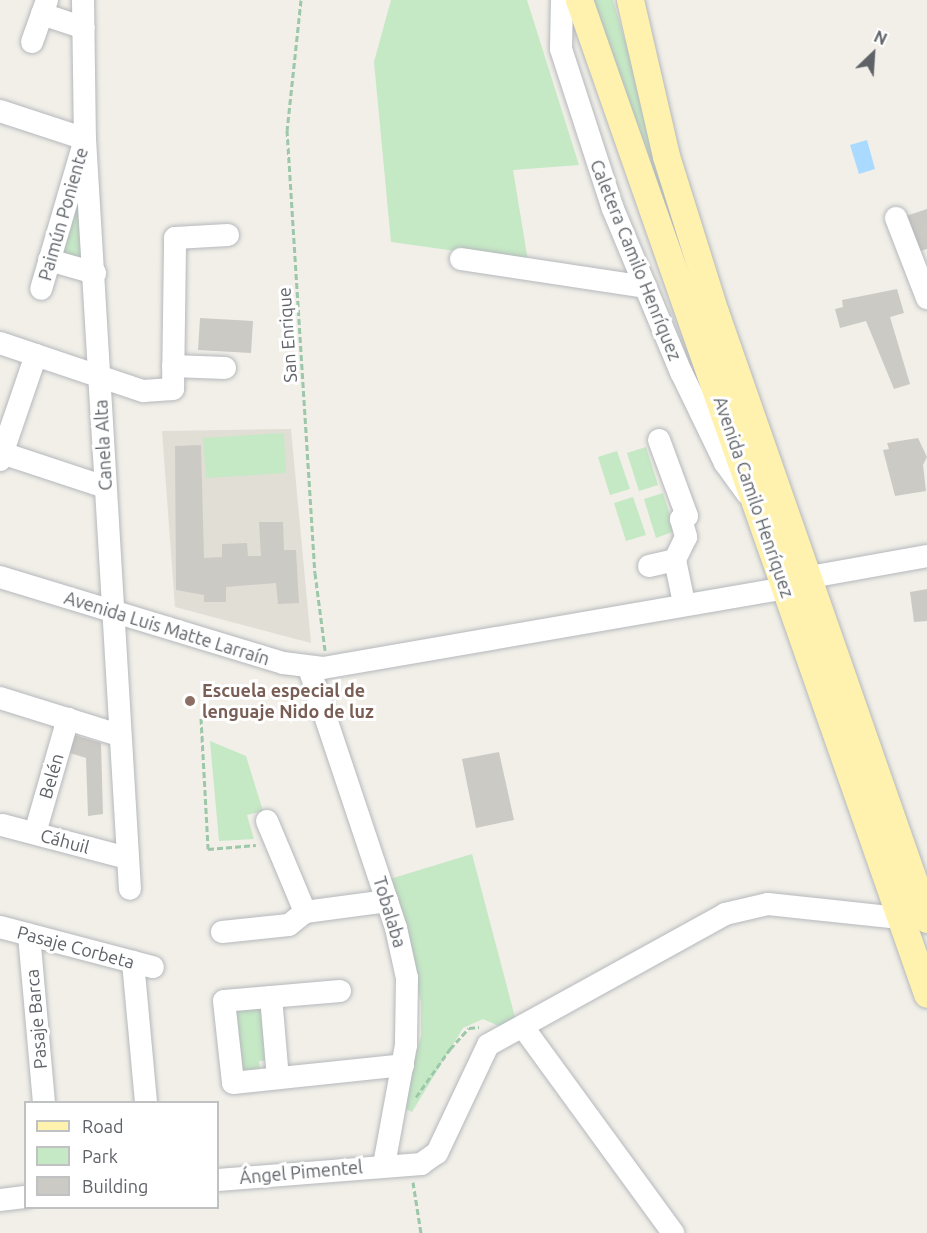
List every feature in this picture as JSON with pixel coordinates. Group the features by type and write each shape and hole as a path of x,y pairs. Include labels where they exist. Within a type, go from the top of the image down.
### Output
{"main road":[{"name":"Avenida Camilo Henríquez","path":"579,0 756,504 795,583 924,905"},
{"name":"Avenida Camilo Henríquez","path":"630,0 666,156 795,583 900,918 927,994"}],"street":[{"name":"Canela Alta","path":"83,0 85,139 95,273 111,612 129,889"},
{"name":"Caletera Camilo Henríquez","path":"562,0 561,49 613,209 725,463 756,504"},
{"path":"32,42 45,7 84,28"},
{"path":"0,111 85,139"},
{"name":"Paimún Poniente","path":"41,289 85,139"},
{"path":"896,218 927,298"},
{"path":"0,343 143,391 173,389 176,238 228,236"},
{"path":"461,259 646,287"},
{"path":"49,260 95,273"},
{"path":"36,355 1,457 105,487"},
{"path":"173,366 225,368"},
{"path":"659,440 687,516 681,519 686,537 675,560 684,603"},
{"path":"325,667 795,583 927,556"},
{"path":"649,566 675,560"},
{"name":"Avenida Luis Matte Larraín","path":"0,577 111,612 325,667"},
{"name":"Tobalaba","path":"325,667 407,978 403,1065 384,1165"},
{"path":"0,698 119,735"},
{"name":"Belén","path":"34,833 68,719"},
{"path":"267,821 305,912"},
{"name":"Cáhuil","path":"2,825 128,858"},
{"path":"222,932 289,925 305,912 387,902"},
{"name":"Ángel Pimentel","path":"219,1180 384,1165 421,1164 437,1153 488,1045 724,914 768,904 900,918"},
{"name":"Pasaje Corbeta","path":"0,927 143,964 146,1101"},
{"name":"Pasaje Barca","path":"29,935 44,1101"},
{"path":"340,991 224,1001 233,1083 403,1065"},
{"path":"272,997 278,1078"},
{"path":"515,1030 673,1233"},
{"path":"0,1200 24,1197"}],"path":[{"name":"San Enrique","path":"301,0 287,129 315,573 325,667"},
{"path":"201,718 208,849 275,843"},
{"path":"394,1103 409,1104 424,1090 469,1028 488,1026 515,1030"},
{"path":"407,1164 420,1203 421,1233"}],"shaded area":[{"path":"291,429 311,643 175,607 162,431"}],"green space":[{"path":"391,0 527,0 579,165 513,170 528,261 391,242 374,62"},
{"path":"592,0 613,0 732,403 696,312 650,159"},
{"path":"77,179 85,264 55,257"},
{"path":"284,433 286,473 206,478 203,438"},
{"path":"646,447 658,485 639,491 627,453"},
{"path":"617,451 630,489 610,495 598,457"},
{"path":"663,493 675,531 656,538 644,499"},
{"path":"633,497 646,535 626,541 614,503"},
{"path":"210,741 246,756 263,811 247,815 254,839 219,841"},
{"path":"472,854 516,1021 499,1026 483,1019 463,1028 412,1112 406,1109 405,1095 421,1036 421,1002 390,879"},
{"path":"268,1007 272,1060 259,1061 260,1070 237,1072 232,1010"}],"water":[{"path":"867,140 875,169 859,174 850,145"}],"building":[{"path":"927,209 927,249 913,253 900,218"},
{"path":"897,289 904,313 890,317 910,384 894,389 866,321 840,328 835,309 843,307 842,300"},
{"path":"200,318 253,321 251,353 198,350"},
{"path":"918,438 927,457 923,465 926,491 895,496 883,450 889,449 887,443"},
{"path":"201,445 204,558 222,557 222,544 247,543 248,556 261,556 259,522 283,522 284,550 296,550 299,603 278,604 276,583 226,587 226,602 204,602 204,595 176,590 175,446"},
{"path":"927,589 927,621 914,622 910,592"},
{"path":"74,735 101,743 103,814 88,816 86,758 70,753"},
{"path":"499,752 514,820 476,828 462,759"}],"place":[{"name":"Escuela especial de lenguaje Nido de luz","path":"190,701"}]}
